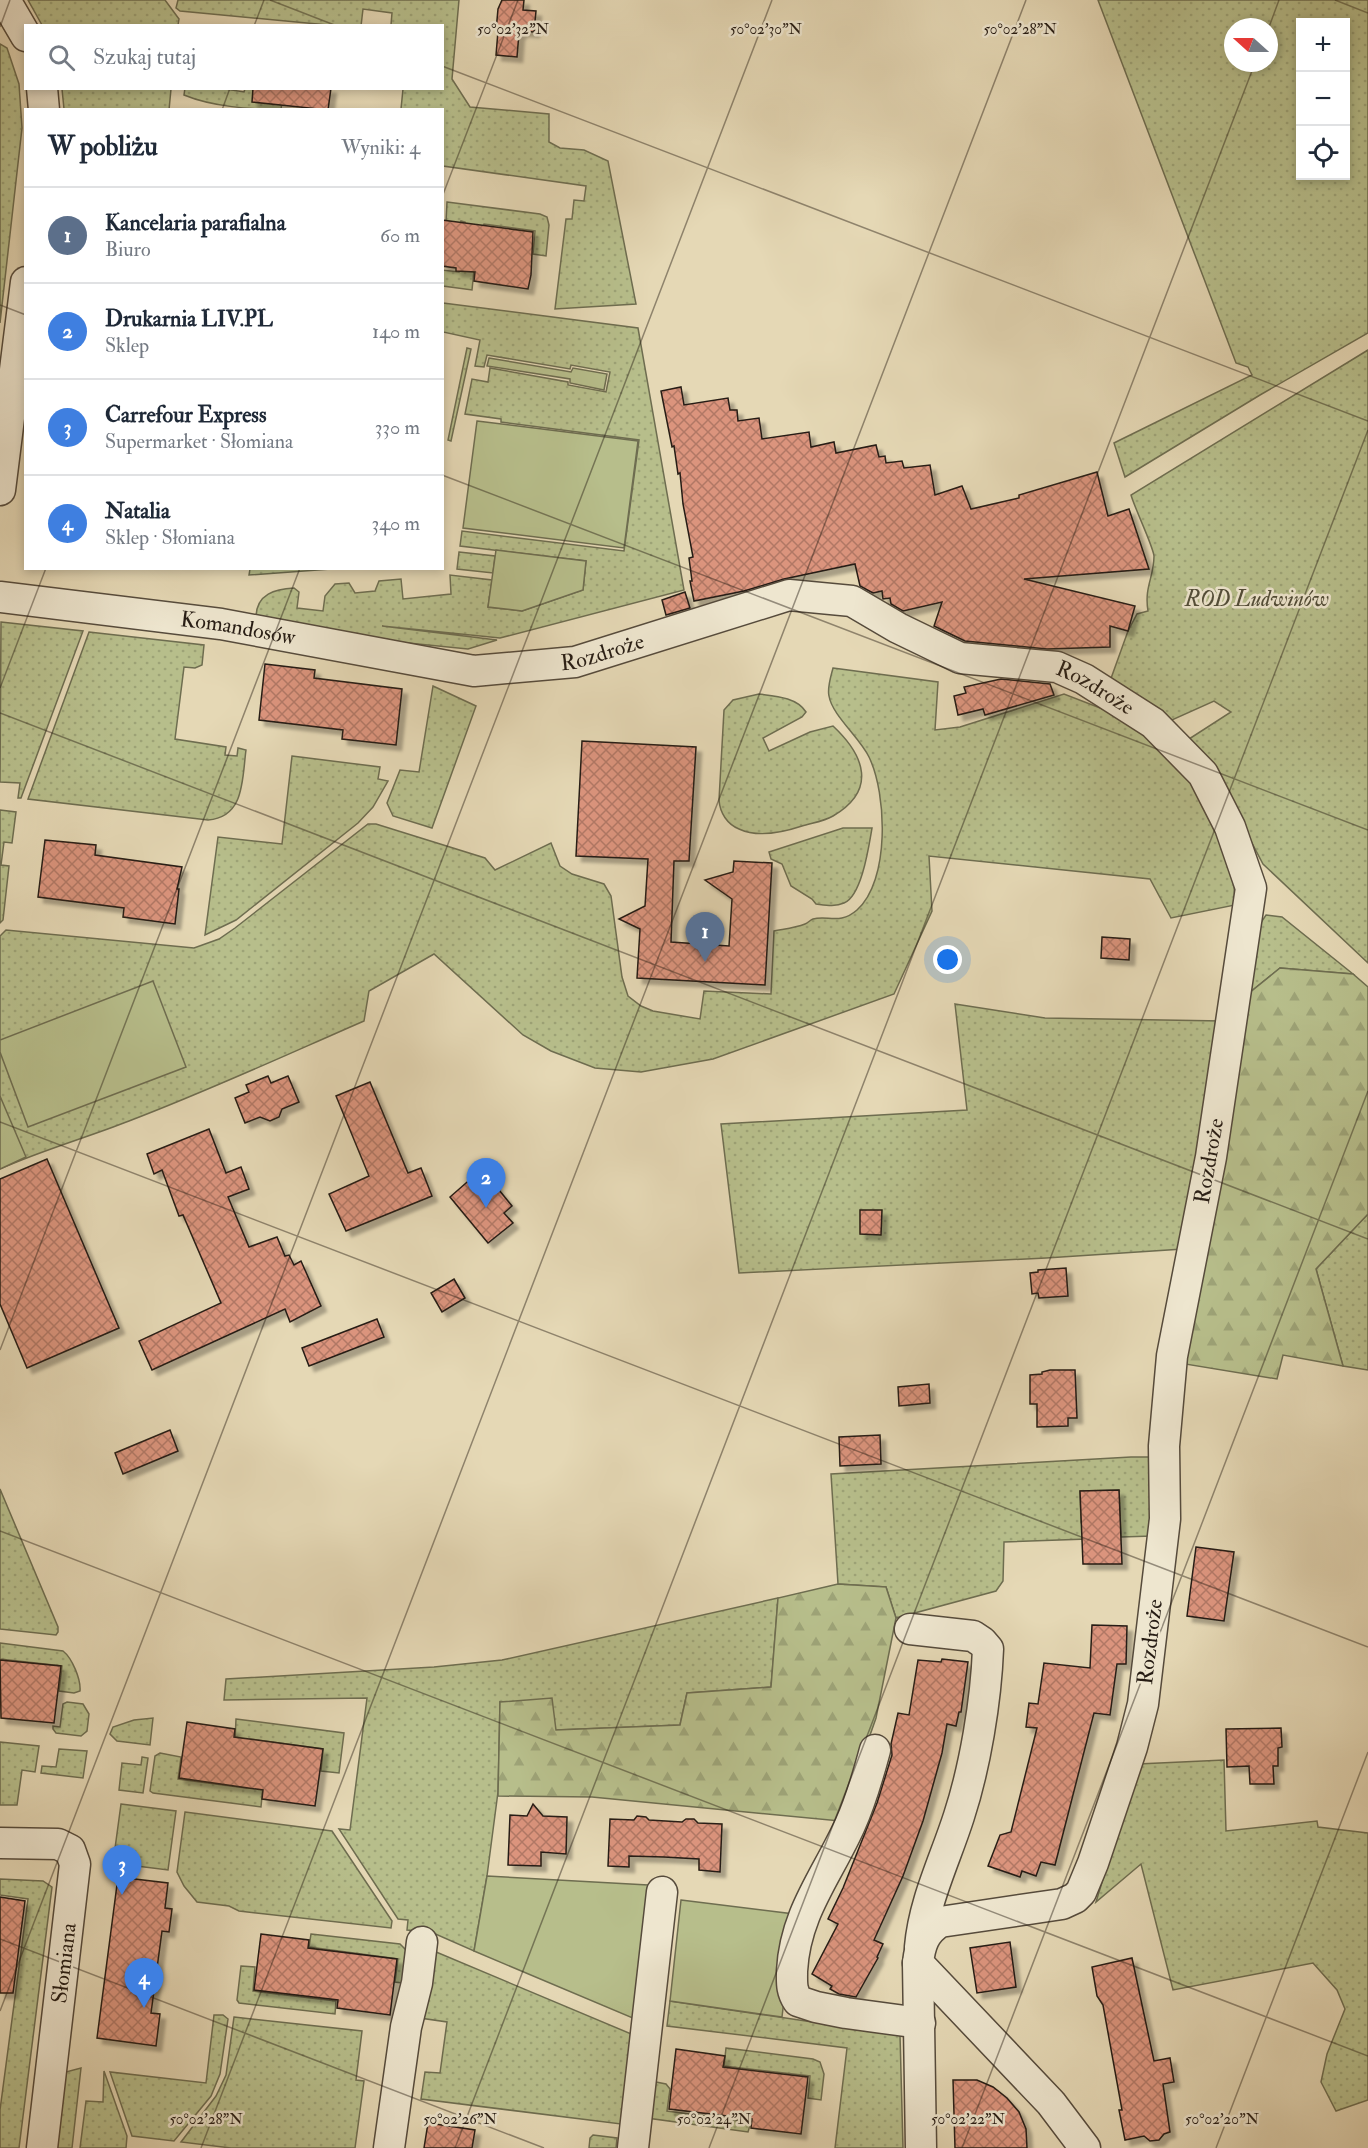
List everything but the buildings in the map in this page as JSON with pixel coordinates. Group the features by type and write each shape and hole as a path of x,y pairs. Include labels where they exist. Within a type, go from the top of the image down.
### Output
{"street":[{"path":"5,0 24,33"},
{"path":"42,90 44,108"},
{"path":"0,490 24,298"},
{"name":"Rozdroże","path":"474,671 575,662 789,595 852,601 898,628 960,658 1057,667 1084,679 1153,723 1203,774 1230,827 1248,878 1251,888 1211,1157 1172,1356 1164,1446 1165,1519 1143,1704 1132,1747 1093,1863 1081,1892 1076,1898 1062,1904 945,1920 929,1930 919,1955"},
{"name":"Komandosów","path":"0,597 221,624 474,671"},
{"path":"910,1629 974,1636 988,1649 984,1691 966,1795 927,1905 919,1955 921,2148"},
{"path":"875,1750 864,1791 849,1827 813,1894 800,1924 793,1961 791,1990 798,2001 816,2007 920,2023"},
{"name":"Słomiana","path":"0,1843 58,1844 70,1850 75,1864 42,2148"},
{"path":"633,2148 662,1892"},
{"path":"389,2148 406,2027 417,1983 422,1942"},
{"path":"919,1955 1051,2103 1085,2148"}],"green space":[{"path":"28,0 165,0 179,19 178,24 41,24"},
{"path":"178,0 459,0 452,79 470,107 549,114 549,142 560,148 584,150 608,161 636,304 555,309 566,219 572,219 574,200 584,201 586,186 444,166 444,108 401,108 403,90 444,90 444,24 391,24 392,13 363,9 361,24 317,24 180,11 176,8"},
{"path":"1098,0 1368,0 1368,333 1125,477 1114,443 1252,375 1248,367 1236,363"},
{"path":"0,44 7,48 19,84 22,128 0,323"},
{"path":"62,90 171,90 169,108 64,108"},
{"path":"185,90 283,92 281,108 219,105 184,95"},
{"path":"447,202 540,214 547,217 549,225 546,256 533,254 535,231 484,224 482,228 465,226 465,222 461,221 460,224 446,222"},
{"path":"460,268 474,270 472,290 444,286 444,270 459,272"},
{"path":"444,303 638,328 684,590 500,638 382,626 497,640 468,649 268,629 256,616 260,602 274,591 294,588 299,592 297,608 323,611 325,596 335,584 349,583 355,593 375,591 379,581 401,579 403,599 451,594 450,575 492,580 488,607 522,611 583,590 586,561 460,546 462,531 624,551 639,440 501,422 501,419 465,414 472,379 488,382 490,368 568,382 568,385 606,392 610,372 571,365 570,369 487,355 484,367 475,366 480,340 444,332"},
{"path":"467,348 471,349 451,441 448,440"},
{"name":"ROD Ludwinów","path":"1368,350 1368,963 1263,864 1212,767 1189,739 1231,712 1214,701 1172,720 1109,684 1128,631 1137,614 1148,611 1147,595 1154,563 1153,551 1131,495"},
{"path":"489,358 571,372 573,368 607,374 604,390 570,383 570,379 487,366"},
{"path":"477,421 638,441 624,548 463,528"},
{"path":"496,550 586,561 583,590 522,611 488,607"},
{"path":"459,552 495,556 493,573 457,569"},
{"path":"250,570 317,570 249,575"},
{"path":"1,622 83,631 21,798 18,798 20,783 0,782"},
{"path":"89,632 204,645 202,665 195,668 184,667 175,739 226,747 225,755 237,756 238,748 246,750 239,795 229,812 208,820 28,799"},
{"path":"833,668 938,682 935,730 960,727 1064,694 1121,716 1160,742 1209,807 1234,884 1235,905 1171,918 1150,879 929,856 932,911 894,994 713,1059 641,1072 595,1068 551,1051 523,1035 434,954 369,991 364,1021 188,1098 0,1169 0,936 6,930 194,948 219,939 235,928 368,824 376,824 485,858 495,870 551,843 560,866 572,874 604,884 611,896 622,977 628,996 641,1006 653,1011 700,1019 704,991 771,994 774,931 806,924 813,919 840,918 851,915 868,897 880,859 882,814 875,773 865,750 831,703 828,689"},
{"path":"433,686 476,706 432,828 393,816 387,803 400,770 419,772"},
{"path":"759,694 791,700 806,712 802,717 763,738 769,751 810,732 833,726 853,749 862,772 861,784 847,806 833,816 787,830 763,834 746,832 725,818 719,800 724,710 733,700"},
{"path":"292,756 380,767 378,779 388,781 373,807 358,823 236,920 205,935 218,837 282,844"},
{"path":"0,810 16,812 12,843 4,842 1,865 9,866 3,920 0,923"},
{"path":"843,828 872,828 860,881 856,891 844,903 816,904 791,886 782,864 771,859 769,852"},
{"path":"1266,915 1282,917 1353,974 1280,968 1243,998 1256,930"},
{"path":"1280,968 1353,974 1368,987 1368,1214 1316,1269 1343,1366 1283,1355 1277,1379 1185,1364 1243,998"},
{"path":"153,981 186,1067 28,1127 0,1052 0,1040"},
{"path":"955,1004 1045,1018 1222,1021 1183,1249 739,1273 721,1124 967,1110"},
{"path":"0,1096 26,1157 0,1169"},
{"path":"1368,1214 1368,1370 1343,1366 1316,1269"},
{"path":"1152,1457 1152,1536 1121,1537 1119,1490 1080,1491 1081,1522 1087,1539 1004,1542 1003,1581 996,1591 896,1618 886,1587 838,1584 831,1474"},
{"path":"0,1489 58,1627 56,1635 0,1629"},
{"path":"838,1584 886,1587 896,1618 876,1718 840,1821 592,1797 498,1796 500,1702 552,1698 556,1730 680,1725 687,1693 771,1687 778,1598"},
{"path":"778,1598 771,1687 687,1693 680,1725 555,1730 500,1702 498,1792 474,1951 431,1932 407,1930 408,1920 398,1919 339,1829 350,1830 367,1698 224,1700 226,1679 434,1667 502,1660"},
{"path":"0,1643 63,1651 75,1669 80,1691 74,1693 59,1691 62,1666 0,1659"},
{"path":"67,1702 83,1704 89,1714 87,1731 81,1736 56,1733 53,1729 53,1726 60,1727 63,1704"},
{"path":"153,1718 150,1745 117,1741 110,1734 113,1727 134,1720"},
{"path":"236,1719 344,1733 339,1773 321,1771 323,1749 250,1739 249,1742 235,1741"},
{"path":"0,1742 39,1746 35,1772 22,1770 17,1805 0,1805"},
{"path":"59,1749 87,1751 83,1778 41,1773 42,1766 56,1767"},
{"path":"160,1753 181,1757 178,1779 246,1788 263,1786 261,1807 153,1793 150,1791 155,1756"},
{"path":"142,1757 148,1758 143,1793 119,1790 122,1763 141,1765"},
{"path":"1224,1760 1226,1831 1317,1821 1318,1827 1368,1833 1368,2100 1336,2111 1321,2082 1327,2054 1345,2009 1337,1990 1313,1963 1173,1990 1141,1864 1096,1902 1138,1764"},
{"path":"121,1804 176,1811 168,1870 113,1863"},
{"path":"185,1812 332,1831 392,1921 391,1928 239,1911 229,1906 197,1902 184,1886 177,1872"},
{"path":"487,1876 648,1885 650,1888 635,2019 474,1951"},
{"path":"0,1879 43,1881 52,1887 19,2148 0,2148 0,2110 28,1899 0,1895"},
{"path":"681,1900 794,1914 782,2017 670,2001"},
{"path":"311,1934 400,1944 409,1953 409,1984 395,1982 398,1959 309,1947"},
{"path":"429,1949 636,2036 621,2124 421,2099 425,2072 440,2073 447,2022 420,2018"},
{"path":"241,1966 255,1967 253,1991 336,2001 335,2014 239,2003 237,2000"},
{"path":"670,2001 900,2035 903,2148 835,2148 847,2048 667,2026"},
{"path":"214,2015 223,2015 228,2019 220,2074 211,2096 174,2141 132,2136 110,2072 206,2083"},
{"path":"234,2017 362,2031 356,2080 364,2081 355,2148 231,2148 181,2142 216,2096 226,2075"},
{"path":"726,2048 813,2059 820,2062 824,2074 821,2100 808,2098 810,2076 724,2066"},
{"path":"81,2068 72,2148 53,2148 62,2073"},
{"path":"104,2071 127,2136 126,2148 80,2148 86,2101 103,2102"},
{"path":"651,2081 666,2084 670,2089 667,2111 751,2122 748,2132 647,2118"},
{"path":"593,2135 617,2138 616,2148 589,2148 590,2138"}],"place":[{"name":"Kancelaria parafialna","path":"705,962"},
{"name":"Drukarnia LIV.PL","path":"486,1208"},
{"name":"Carrefour Express","path":"122,1895"},
{"name":"Natalia","path":"144,2008"}]}
